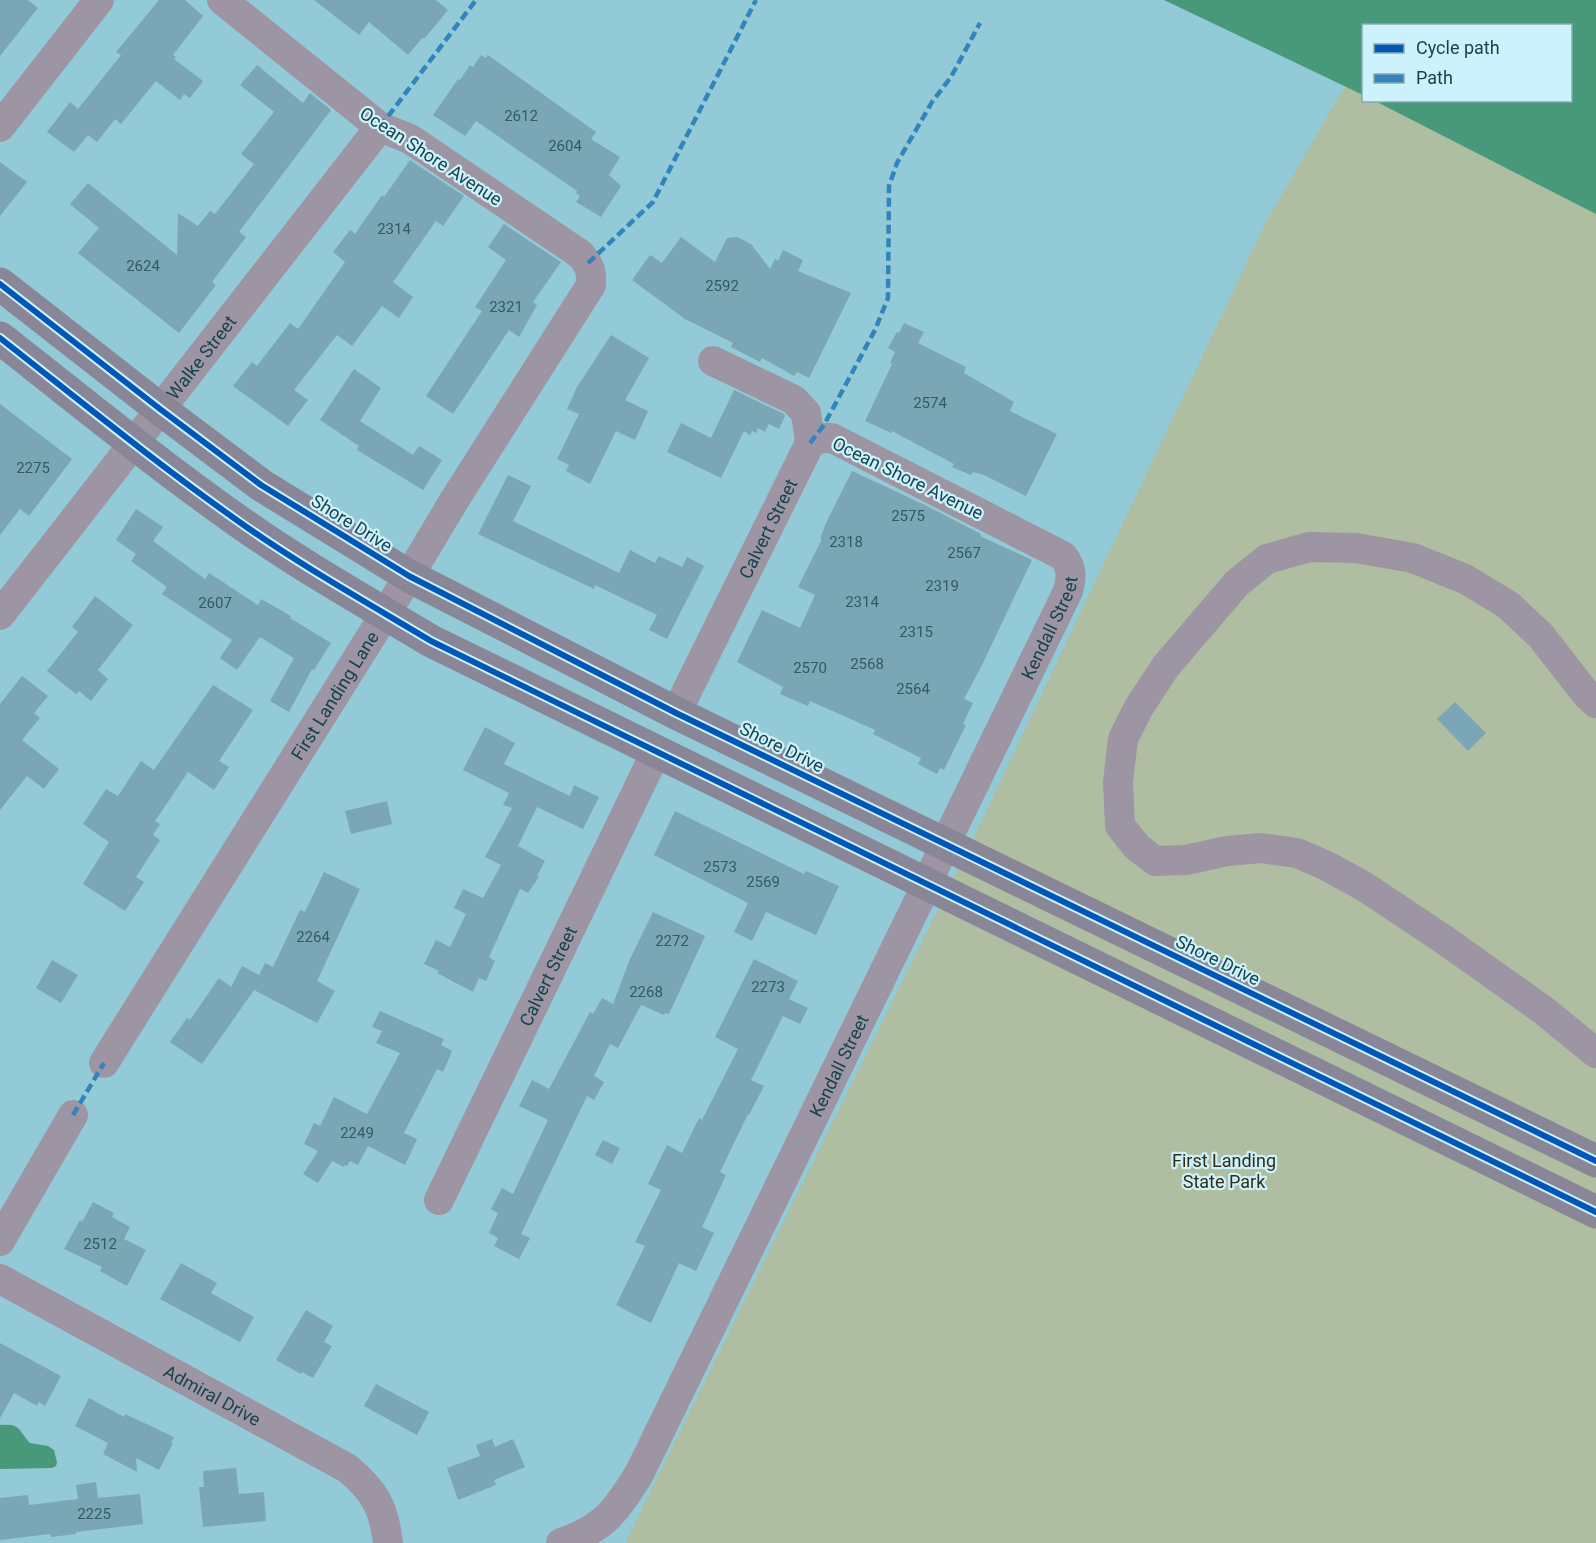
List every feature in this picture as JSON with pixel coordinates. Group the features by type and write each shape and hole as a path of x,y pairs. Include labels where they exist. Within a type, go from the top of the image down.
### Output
{"highway":[{"name":"Shore Drive","path":"0,284 160,409 261,484 409,576 676,712 1596,1161"},
{"path":"0,338 134,444 249,528 314,572 431,641 1596,1212"}],"street":[{"path":"0,127 99,0"},
{"name":"Ocean Shore Avenue","path":"222,0 380,127 410,139 580,255 588,263"},
{"name":"Walke Street","path":"0,615 380,127"},
{"name":"First Landing Lane","path":"104,1063 455,499 583,300 591,285 592,272 588,263"},
{"name":"Ocean Shore Avenue","path":"713,361 794,400 806,413 810,443 820,438 832,438 1063,556"},
{"name":"Calvert Street","path":"676,712 810,443"},
{"path":"1596,703 1587,695 1541,636 1508,605 1466,579 1413,558 1356,548 1308,547 1267,559 1237,583 1166,666 1139,707 1123,740 1118,782 1120,826 1137,847 1155,861 1186,860 1227,851 1261,848 1296,853 1327,866 1365,887 1446,941 1543,1010 1596,1053"},
{"name":"Kendall Street","path":"561,1543 581,1536 601,1524 618,1507 639,1474 1068,591 1072,576 1070,565 1063,556"},
{"name":"Calvert Street","path":"439,1200 656,752"},
{"path":"0,1241 73,1115"},
{"name":"Admiral Drive","path":"0,1279 347,1468 364,1482 377,1499 385,1519 388,1543"}],"green space":[{"name":"First Landing State Park","path":"1345,86 1362,94 1362,102 1377,102 1596,214 1596,1543 625,1543 980,824 1266,222"}],"shaded area":[{"path":"1164,0 1596,0 1596,214 1377,102 1572,102 1572,24 1362,24 1362,95"},
{"path":"0,1425 16,1426 30,1443 48,1446 54,1450 56,1466 0,1469"}],"building":[{"path":"0,0 28,0 38,8 0,56"},
{"path":"159,0 185,0 203,16 173,55 176,57 174,59 203,81 190,98 184,94 180,100 156,81 121,124 115,119 97,142 88,135 74,152 47,132 70,102 78,109 121,55 116,52"},
{"path":"314,0 436,0 448,10 408,55 369,22 359,35"},
{"path":"481,55 486,58 488,55 596,132 591,139 620,157 609,175 621,186 601,217 576,202 580,196 576,193 577,191 476,121 465,136 433,115 458,79 460,80 470,65 473,67"},
{"path":"257,65 303,103 310,93 331,110 239,232 246,237 212,282 216,285 179,333 78,253 99,228 70,204 88,183 177,255 178,213 198,226 210,211 215,214 254,164 241,154 274,112 240,85"},
{"path":"410,160 464,196 443,226 436,221 393,282 413,297 399,318 382,306 352,346 337,335 294,390 308,400 288,426 233,386 252,362 257,366 290,323 298,329 345,262 333,252 350,230 355,234"},
{"path":"0,162 27,182 0,216"},
{"path":"504,224 561,262 533,302 537,305 519,337 509,330 453,414 426,396 482,311 475,307 506,260 488,247"},
{"path":"681,237 715,262 727,238 737,237 751,244 770,269 775,259 778,261 783,250 803,260 798,271 851,293 809,378 797,372 794,376 762,358 760,362 731,347 733,343 685,319 632,280 650,255 662,263"},
{"path":"904,323 924,332 918,343 966,367 964,373 1014,402 1010,411 1057,434 1026,496 984,475 973,472 971,475 952,467 954,464 892,431 891,433 865,421 892,364 890,363 895,352 888,348"},
{"path":"611,335 649,358 625,400 648,411 635,440 616,431 590,484 566,471 569,465 557,459 579,414 567,409 577,387"},
{"path":"354,369 381,388 360,421 413,455 419,446 442,460 423,490 357,450 359,446 320,420"},
{"path":"734,390 784,414 779,429 769,424 765,432 758,428 756,433 752,431 750,435 744,431 721,478 667,452 681,423 711,438"},
{"path":"0,404 72,459 29,516 20,509 0,535"},
{"path":"852,471 927,506 981,534 980,536 1032,560 964,699 973,703 963,724 966,725 944,770 940,768 937,774 918,764 921,758 873,734 875,730 810,701 808,706 780,694 783,687 737,662 762,610 800,628 815,595 798,587"},
{"path":"508,475 531,486 513,521 619,573 630,550 655,563 659,556 682,567 687,557 704,566 667,639 649,630 657,615 595,585 594,589 478,534"},
{"path":"136,509 163,527 153,541 205,579 209,573 258,605 261,599 331,643 314,670 312,669 289,712 270,701 294,658 260,637 237,670 220,658 232,640 162,594 167,587 131,561 136,554 116,540"},
{"path":"95,596 133,625 98,670 108,679 91,701 79,691 76,694 47,671 78,632 72,627"},
{"path":"22,676 48,696 34,713 40,718 22,740 59,769 44,789 27,776 0,810 0,704"},
{"path":"213,685 253,710 219,761 229,767 214,790 188,772 155,821 160,824 153,835 160,840 136,877 144,882 125,911 83,884 109,842 83,824 106,789 118,796 141,761 154,770"},
{"path":"1455,702 1486,733 1468,751 1437,719"},
{"path":"485,727 515,743 504,764 570,796 574,785 599,797 583,829 537,807 518,846 545,861 537,876 539,877 528,893 520,889 489,957 495,961 486,981 479,978 473,992 424,964 436,940 450,947 466,914 454,908 463,889 483,898 501,865 485,857 512,808 503,805 509,793 463,770"},
{"path":"387,801 392,824 351,834 345,811"},
{"path":"675,811 804,874 806,871 839,886 816,935 766,912 752,941 734,932 748,903 654,855"},
{"path":"324,872 360,889 317,981 335,991 317,1023 254,990 202,1064 170,1042 187,1018 190,1020 219,978 231,987 242,966 259,975 265,963 273,967 300,910 305,912"},
{"path":"653,912 705,936 669,1014 664,1015 641,1005 618,1048 610,1044 594,1076 604,1082 594,1100 587,1096 521,1234 530,1238 519,1259 494,1246 498,1238 489,1233 498,1213 491,1209 502,1188 513,1194 548,1120 519,1106 532,1080 549,1089 590,1012 593,1014 602,998 613,1004 630,959"},
{"path":"754,959 798,981 789,999 808,1008 800,1024 783,1016 751,1080 764,1086 720,1172 726,1175 702,1227 714,1233 696,1271 679,1263 651,1323 616,1305 645,1246 635,1242 661,1190 648,1184 667,1145 682,1153 699,1118 702,1120 738,1049 715,1037"},
{"path":"52,960 78,975 61,1003 36,988"},
{"path":"380,1011 444,1039 441,1045 452,1051 443,1072 437,1069 404,1133 417,1139 405,1165 368,1146 358,1165 350,1161 344,1167 332,1161 318,1183 303,1174 318,1151 304,1144 314,1123 320,1126 334,1097 367,1114 400,1053 376,1043 382,1031 372,1027"},
{"path":"603,1140 620,1148 612,1164 595,1155"},
{"path":"93,1202 114,1213 112,1217 130,1227 124,1239 146,1250 127,1286 100,1271 102,1267 64,1249"},
{"path":"181,1263 217,1283 211,1293 254,1317 240,1342 160,1299"},
{"path":"306,1310 333,1326 324,1342 332,1346 313,1378 276,1360"},
{"path":"0,1343 61,1376 45,1406 39,1402 37,1406 14,1393 0,1418"},
{"path":"376,1384 429,1412 417,1435 364,1406"},
{"path":"89,1398 124,1417 125,1414 174,1437 159,1470 136,1458 137,1472 103,1454 108,1443 75,1426"},
{"path":"492,1439 495,1447 513,1439 525,1467 494,1480 496,1485 458,1500 447,1468 480,1456 476,1445"},
{"path":"236,1468 239,1494 264,1492 266,1521 203,1527 199,1487 204,1487 203,1471"},
{"path":"96,1482 98,1498 140,1494 143,1524 51,1537 50,1534 0,1540 0,1498 28,1495 29,1505 78,1499 76,1485"}],"marked path":[{"path":"380,127 476,0"},
{"path":"588,263 653,202 756,0"},
{"path":"810,443 824,425 875,330 888,298 889,186 897,163 932,102 951,77 980,23"},
{"path":"73,1115 104,1063"}],"cycle path":[{"path":"0,284 261,485 409,576 676,713 1596,1161"},
{"path":"0,338 147,454 238,521 309,568 431,641 1596,1212"}]}
